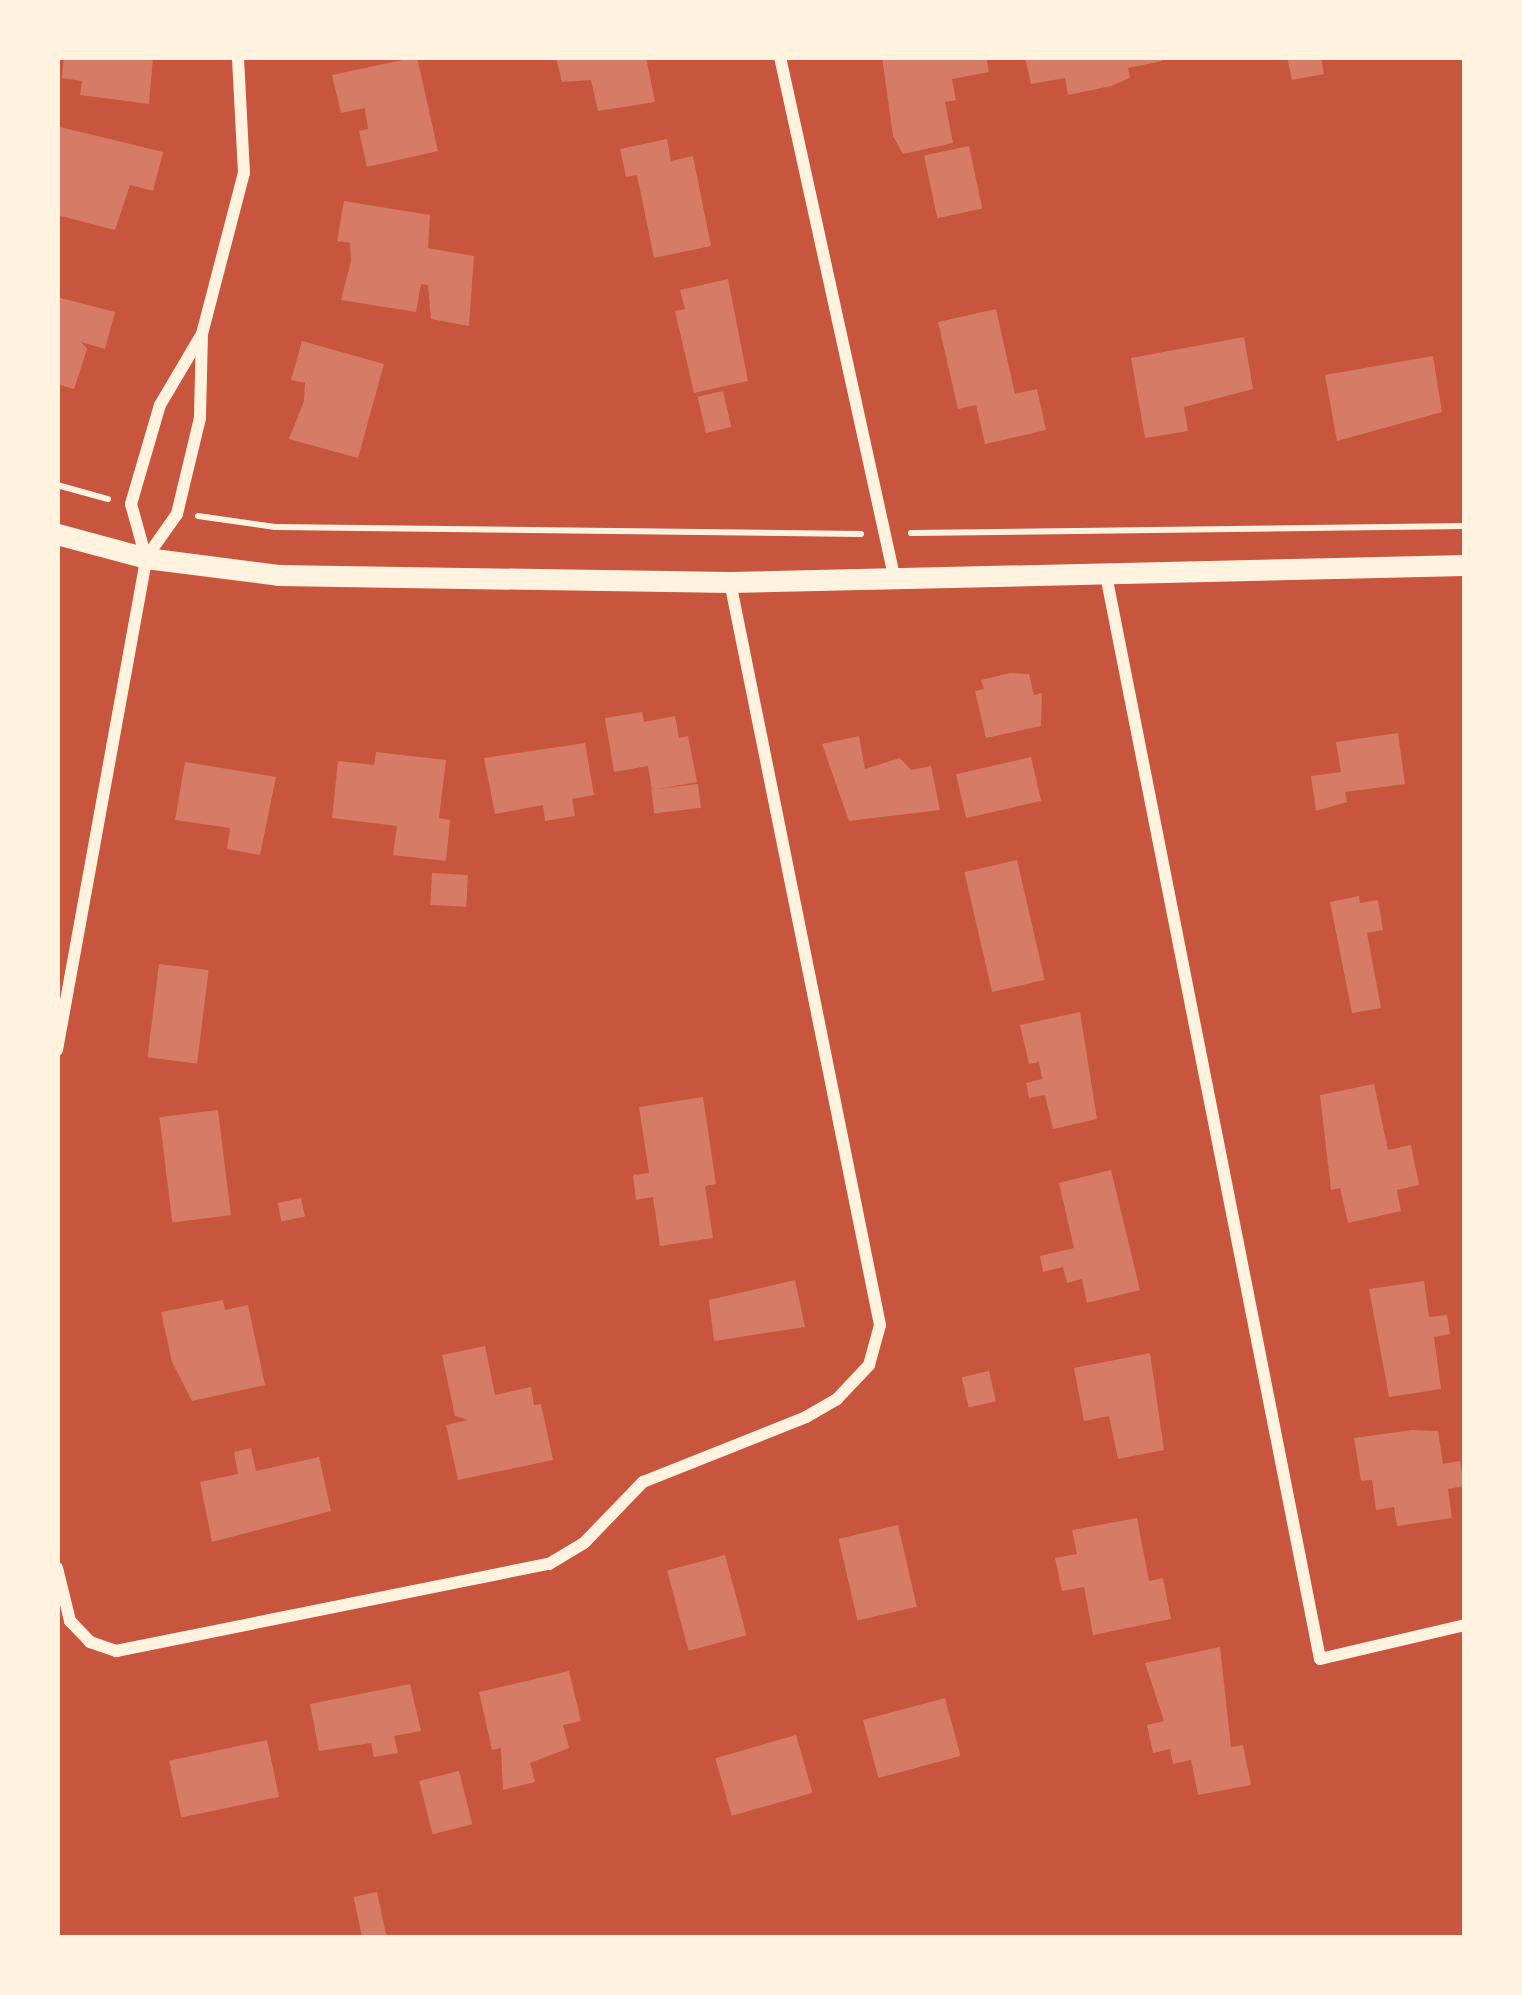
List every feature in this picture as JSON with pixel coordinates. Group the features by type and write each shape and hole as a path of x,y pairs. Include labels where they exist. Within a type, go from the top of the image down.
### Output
{"street":[{"path":"57,1050 146,557 177,514 200,418 202,334 244,173 238,57"},
{"path":"780,57 894,576"},
{"path":"146,557 131,504 160,405 202,334"},
{"path":"57,534 146,557 278,575 730,582 1104,568 1465,565"},
{"path":"1104,568 1320,1659 1465,1625"},
{"path":"57,1568 70,1621 90,1642 153,1649 549,1564 584,1543 643,1482 806,1417 837,1399 869,1365 880,1325 730,582"}],"path":[{"path":"57,485 131,504"},
{"path":"177,514 275,527 884,534 1465,526"}],"building":[{"path":"64,57 153,57 149,104 80,95 82,81 62,78"},
{"path":"417,57 438,151 367,167 359,131 368,129 365,108 341,113 332,75"},
{"path":"556,57 646,57 655,102 598,111 591,80 562,82"},
{"path":"882,57 986,57 989,72 952,79 956,100 945,102 953,143 903,154 893,136"},
{"path":"1025,57 1162,57 1162,61 1128,68 1130,78 1111,86 1068,95 1065,78 1031,84"},
{"path":"1287,57 1321,57 1324,74 1292,80"},
{"path":"60,127 163,152 153,191 130,185 115,230 57,215"},
{"path":"667,139 671,161 693,156 711,246 654,258 637,175 626,177 620,149"},
{"path":"969,146 982,209 937,218 924,156"},
{"path":"344,201 430,215 428,248 474,256 469,326 431,319 428,285 421,284 416,312 341,300 351,261 350,243 337,241"},
{"path":"728,279 748,381 694,393 675,311 685,309 680,290"},
{"path":"57,297 115,312 105,349 81,342 87,349 74,389 57,384"},
{"path":"996,309 1015,394 1037,389 1046,430 985,444 976,405 958,409 938,322"},
{"path":"1244,337 1253,389 1184,407 1188,431 1145,438 1131,358"},
{"path":"302,341 384,364 358,458 289,439 304,401 305,383 291,380"},
{"path":"1433,356 1442,412 1337,441 1325,375"},
{"path":"723,391 731,427 706,433 698,397"},
{"path":"1029,674 1034,695 1042,693 1041,726 986,738 975,691 984,689 981,680"},
{"path":"642,712 644,722 675,716 679,738 688,736 697,782 652,790 648,766 614,772 605,718"},
{"path":"1398,733 1405,784 1345,792 1347,802 1316,811 1311,776 1341,772 1336,742"},
{"path":"859,736 865,769 900,758 911,770 931,766 940,810 849,821 822,744"},
{"path":"585,743 594,795 572,799 575,816 545,821 543,805 495,814 484,758"},
{"path":"376,752 446,760 439,818 450,820 446,861 393,855 397,826 332,818 338,761 374,765"},
{"path":"1031,757 1041,801 966,818 956,774"},
{"path":"185,762 276,777 260,855 227,849 230,828 175,820"},
{"path":"698,784 701,808 654,814 651,790"},
{"path":"1017,860 1045,980 992,992 964,872"},
{"path":"432,873 468,875 466,907 430,905"},
{"path":"1359,896 1360,903 1378,900 1383,930 1367,933 1381,1008 1352,1013 1330,902"},
{"path":"159,964 209,970 197,1063 148,1057"},
{"path":"1080,1012 1097,1119 1053,1129 1045,1095 1029,1098 1026,1083 1042,1079 1039,1062 1029,1064 1020,1025"},
{"path":"1374,1084 1388,1150 1411,1145 1419,1185 1397,1190 1401,1211 1348,1223 1340,1188 1331,1190 1320,1095"},
{"path":"703,1097 716,1184 705,1186 713,1238 660,1246 653,1197 636,1200 633,1175 649,1173 639,1107"},
{"path":"218,1110 231,1215 172,1222 159,1117"},
{"path":"1111,1170 1140,1290 1087,1303 1082,1279 1067,1283 1063,1267 1043,1272 1040,1256 1074,1248 1059,1183"},
{"path":"301,1198 305,1217 281,1222 278,1203"},
{"path":"795,1280 805,1327 714,1341 709,1300"},
{"path":"1424,1281 1429,1317 1447,1315 1450,1334 1434,1337 1441,1389 1389,1397 1369,1289"},
{"path":"223,1300 225,1310 248,1305 265,1385 192,1401 172,1362 161,1312"},
{"path":"485,1346 495,1395 531,1387 534,1405 541,1404 553,1460 458,1480 446,1425 468,1420 455,1416 442,1355"},
{"path":"1150,1353 1164,1450 1118,1459 1109,1416 1084,1421 1074,1368"},
{"path":"989,1371 996,1401 969,1408 962,1377"},
{"path":"1438,1431 1443,1464 1460,1461 1464,1486 1448,1489 1452,1518 1397,1526 1394,1507 1376,1510 1372,1480 1361,1481 1354,1438"},
{"path":"251,1448 256,1471 319,1457 331,1511 212,1542 200,1482 238,1474 234,1452"},
{"path":"1137,1518 1149,1581 1163,1578 1171,1619 1093,1635 1084,1587 1062,1591 1055,1558 1077,1554 1072,1530"},
{"path":"898,1525 917,1607 857,1621 839,1539"},
{"path":"725,1555 746,1635 689,1651 667,1571"},
{"path":"1220,1647 1231,1747 1243,1745 1251,1785 1198,1795 1191,1760 1173,1764 1170,1749 1153,1753 1147,1725 1164,1721 1145,1663"},
{"path":"569,1671 581,1721 563,1725 569,1748 530,1763 535,1782 503,1790 501,1748 492,1750 479,1692"},
{"path":"410,1684 421,1731 394,1736 398,1753 374,1757 371,1743 319,1751 310,1704"},
{"path":"945,1698 961,1756 878,1778 863,1720"},
{"path":"796,1735 813,1793 732,1816 715,1758"},
{"path":"267,1740 279,1797 181,1818 169,1761"},
{"path":"459,1771 472,1824 433,1834 419,1781"},
{"path":"377,1892 387,1938 362,1938 354,1897"}]}
